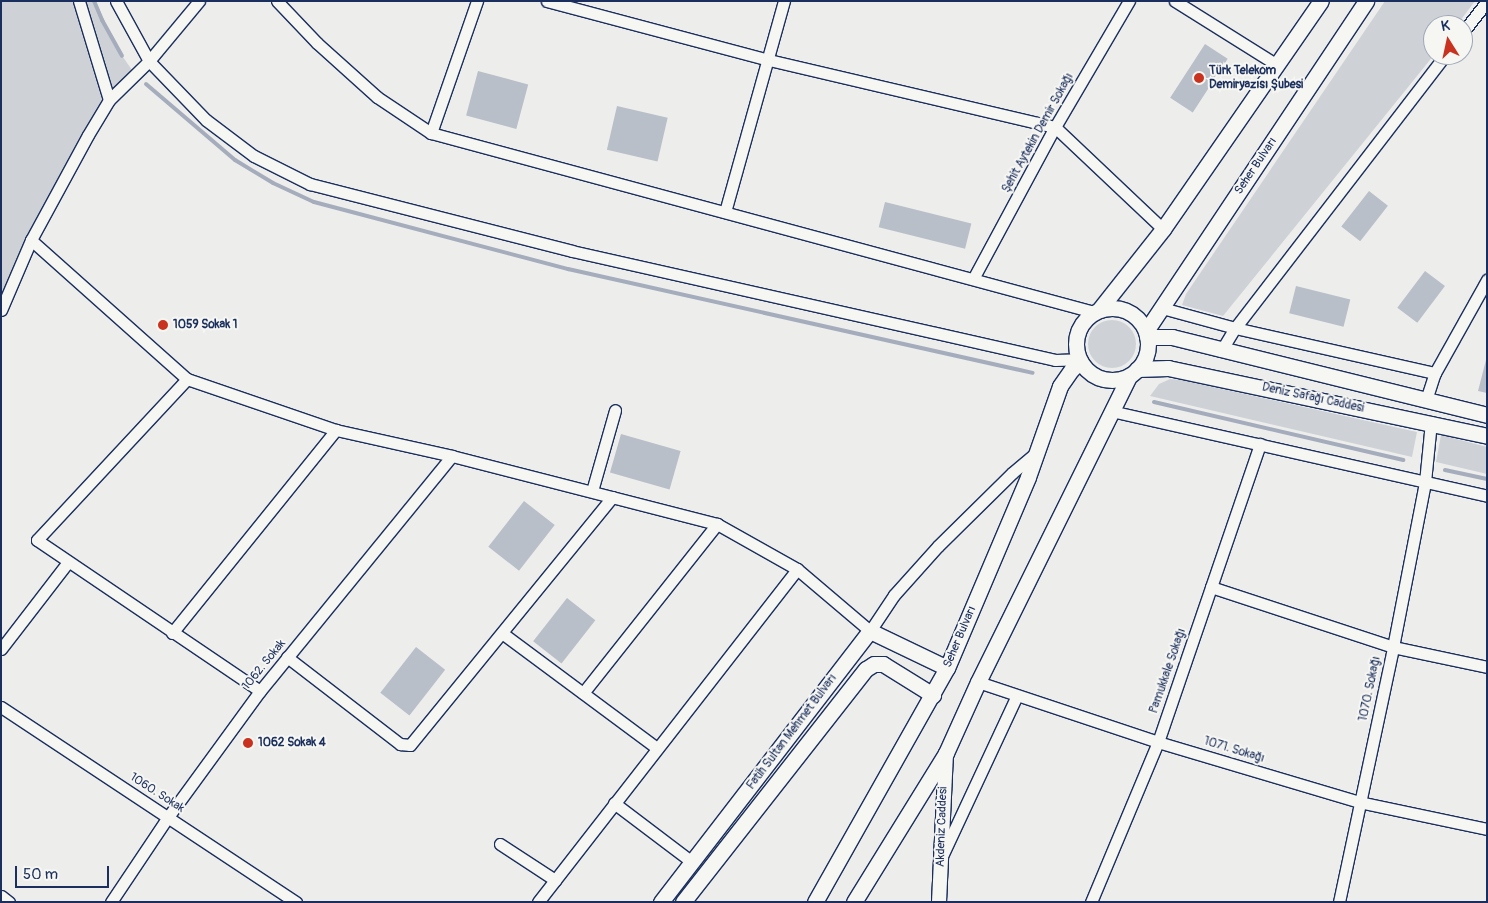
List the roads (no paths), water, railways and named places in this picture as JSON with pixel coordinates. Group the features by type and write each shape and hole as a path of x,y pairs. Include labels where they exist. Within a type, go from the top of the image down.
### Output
{"main road":[{"path":"1133,372 1120,380 1099,378 1090,373 1080,361 1075,347 1076,336 1086,318 1096,311 1163,229 1322,1"},
{"name":"Seher Bulvarı","path":"1146,334 1366,1"},
{"path":"854,902 946,753 978,682 1111,411 1133,372 1147,352 1146,334 1141,322 1124,310 1114,308 1096,311"},
{"name":"Deniz Safağı Caddesi","path":"1146,334 1172,337 1221,351 1487,415"},
{"name":"Seher Bulvarı","path":"814,902 947,668 1037,452 1060,386 1080,361"},
{"name":"Deniz Safağı Caddesi","path":"1133,372 1168,368 1431,422 1487,436"},
{"path":"870,631 947,668"},
{"name":"Fatih Sultan Mehmet Bulvarı","path":"661,902 870,631"},
{"name":"Fatih Sultan Mehmet Bulvarı","path":"683,902 870,666 883,664 933,695"}],"street":[{"path":"80,1 109,100"},
{"path":"116,1 149,61 206,120 254,156 310,184 610,260 1055,360 1080,361"},
{"path":"1,310 31,240 109,100 149,61 199,1"},
{"path":"277,1 317,43 377,97 431,133 1096,311"},
{"path":"431,133 477,1"},
{"path":"547,1 769,60 1055,127 1163,229"},
{"path":"725,212 784,1"},
{"name":"Şehit Aytekin Demir Sokağı","path":"973,279 1055,127 1129,1"},
{"path":"1175,1 1277,65"},
{"path":"1473,19 1487,1"},
{"path":"1221,351 1235,328 1438,65"},
{"path":"31,240 187,379 336,430 452,456 717,524 797,569 870,631 894,595 938,546 1012,473 1037,452"},
{"path":"1426,400 1435,372 1487,280"},
{"path":"1162,308 1235,328 1435,372"},
{"path":"187,379 37,540 260,691"},
{"path":"592,492 616,410"},
{"path":"1111,411 1487,496"},
{"name":"1070. Sokağı","path":"1339,902 1393,647 1425,482 1431,422"},
{"path":"172,633 336,430"},
{"name":"Pamukkale Sokağı","path":"1092,902 1158,742 1260,444"},
{"name":"1062. Sokak","path":"111,902 168,816 260,691 452,456"},
{"path":"287,657 400,744 407,746 413,743 612,497"},
{"path":"583,693 717,524"},
{"path":"1,648 68,562"},
{"path":"538,902 797,569"},
{"path":"1211,587 1393,647 1487,667"},
{"path":"502,633 657,748"},
{"name":"1071. Sokağı","path":"978,682 1158,742 1359,802 1487,829"},
{"path":"941,858 1017,695"},
{"name":"1060. Sokak","path":"1,707 296,902"},
{"name":"Akdeniz Caddesi","path":"939,902 946,753"},
{"path":"614,803 692,862"},
{"path":"500,844 555,880"},
{"path":"1,896 8,902"}],"waterway":[{"path":"94,1 122,56"},
{"path":"146,84 235,160 273,183 314,202 568,269 1032,373"},
{"path":"1154,402 1403,460"},
{"path":"1445,470 1487,479"}],"place":[{"name":"Türk Telekom Demiryazısı Şubesi","path":"1199,78"},
{"name":"1059 Sokak 1","path":"163,325"},
{"name":"1062 Sokak 4","path":"248,743"}]}
